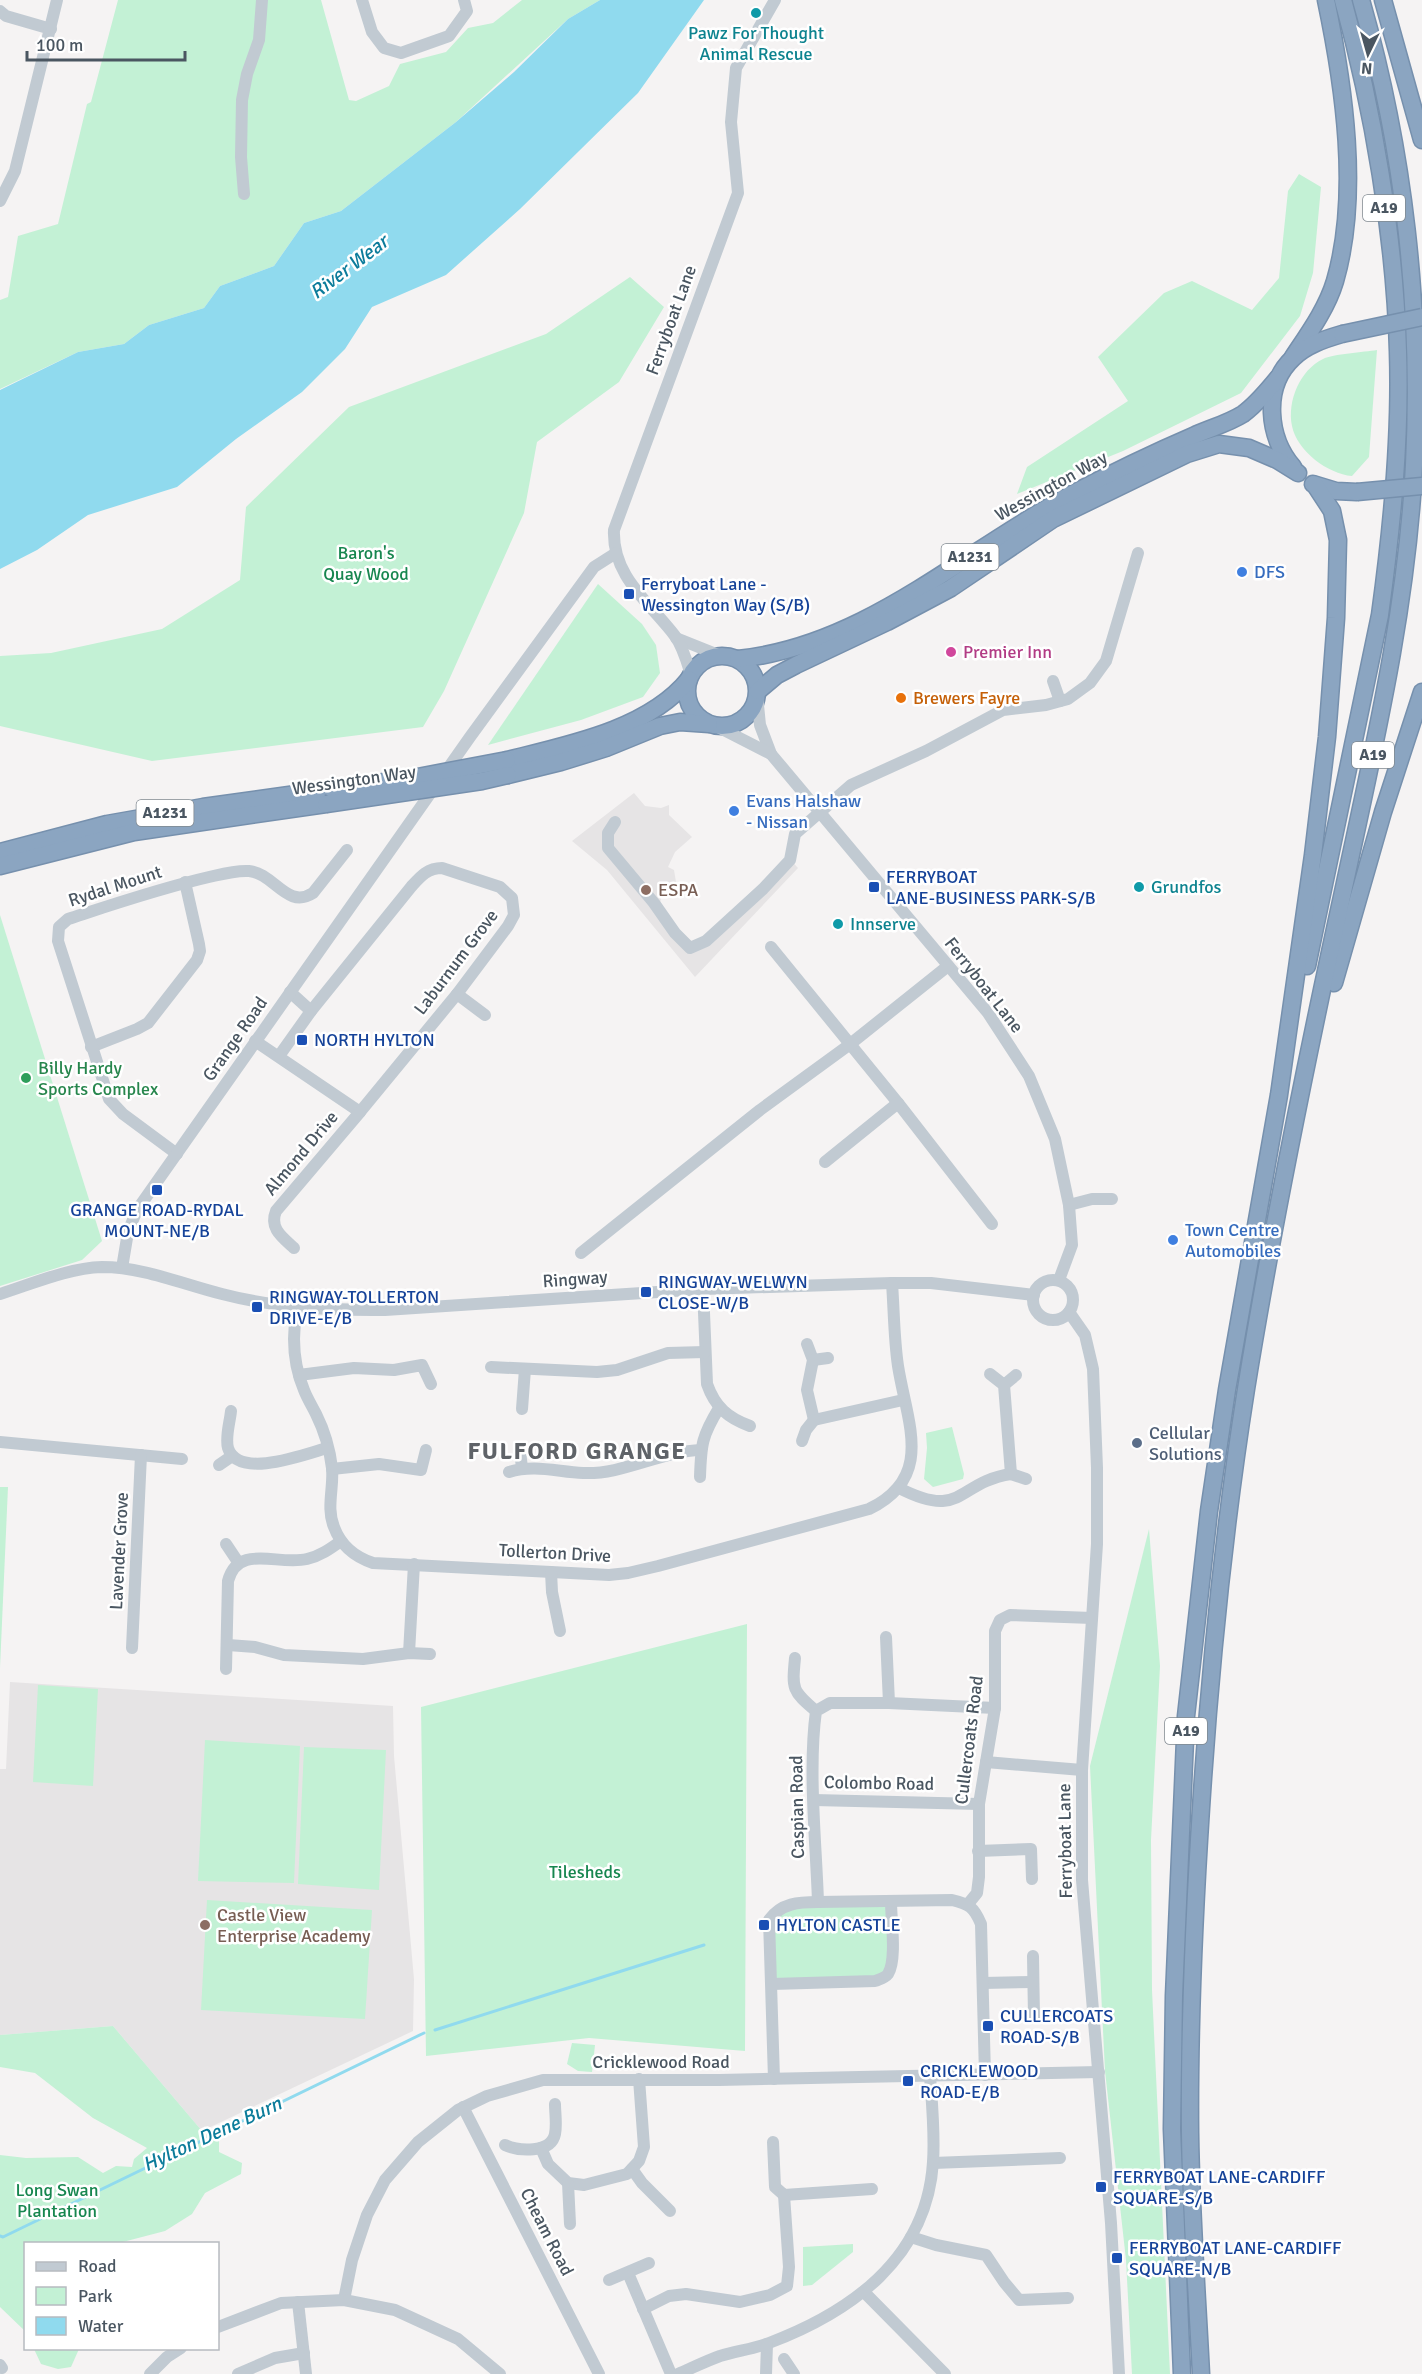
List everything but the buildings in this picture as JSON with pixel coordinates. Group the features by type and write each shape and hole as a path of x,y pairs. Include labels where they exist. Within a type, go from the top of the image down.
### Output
{"highway":[{"name":"A19","path":"1293,357 1323,309 1334,282 1346,212 1343,97 1326,0"},
{"name":"A19","path":"1182,2374 1172,2129 1174,1996 1186,1716 1209,1511 1225,1401 1279,1095 1357,735 1380,615 1388,560 1396,462 1398,351 1390,254 1376,153 1361,74 1343,0"},
{"name":"A19","path":"1201,2374 1190,2134 1196,1892 1207,1712 1222,1558 1244,1404 1273,1230 1376,742 1398,621 1411,512 1416,402 1414,329 1407,240 1395,152 1361,0"},
{"path":"1383,0 1422,140"},
{"name":"A1231","path":"1422,317 1342,334 1310,346 1293,357 1278,378 1272,403 1276,440 1286,459 1298,473 1315,485 1336,491 1357,492 1422,486"},
{"name":"Wessington Way","path":"508,767 635,720 661,706 676,695 697,667 709,658 721,656 738,659 766,656 797,649 846,629 930,584 1069,495 1195,435 1232,420 1252,406 1278,378"},
{"name":"Wessington Way","path":"0,866 134,832 329,796 407,779 561,762 606,748 660,726 680,722 728,726 741,720 754,707 758,693 777,675 951,588 1053,519 1187,454 1219,444 1249,448 1277,460 1298,473"},
{"name":"A1231","path":"1279,1095 1313,855 1336,618 1338,540 1332,511 1315,485"},
{"path":"738,659 750,669 758,693"},
{"path":"690,676 687,696 691,707 699,717 713,725"},
{"name":"A19","path":"1299,1105 1383,812 1422,692"},
{"name":"Wessington Way","path":"0,852 107,824 203,807 329,796"}],"street":[{"path":"0,201 15,171 57,0"},
{"path":"244,194 241,157 242,100 247,74 259,40 262,0"},
{"path":"362,0 372,32 384,48 401,53 449,36 467,11 464,0"},
{"name":"Ferryboat Lane","path":"690,676 676,638 633,587 621,569 613,541 615,521 738,193 731,122 736,68 775,0"},
{"path":"0,11 6,16 51,29"},
{"name":"Grange Road","path":"122,1268 128,1232 137,1210 470,737 594,567 616,553"},
{"path":"615,822 608,833 608,848 654,903 675,933 690,948 706,941 763,889 790,860 795,834 851,785 926,752 1003,710 1046,705 1068,699 1090,683 1106,661 1138,553"},
{"name":"Ferryboat Lane","path":"676,638 721,656"},
{"path":"1053,681 1060,701"},
{"name":"Ferryboat Lane","path":"758,693 760,725 771,754 988,1013 1029,1076 1055,1139 1069,1205 1072,1245 1059,1281"},
{"name":"Ferryboat Lane","path":"713,725 771,754"},
{"name":"Rydal Mount","path":"177,1154 115,1107 105,1091 58,941 59,927 68,919 185,882 234,871 261,874 289,896 306,898 313,893 347,850"},
{"name":"Laburnum Grove","path":"279,1056 311,1011 425,872 434,868 442,868 500,886 512,898 514,906 514,915 508,926 457,994 360,1112"},
{"path":"91,1047 147,1023 196,960 200,951 185,882"},
{"path":"771,947 898,1103 992,1224"},
{"path":"581,1252 760,1110 849,1045 948,966"},
{"path":"290,992 311,1011"},
{"path":"457,994 485,1015"},
{"path":"255,1041 360,1112"},
{"path":"825,1162 898,1103"},
{"name":"Almond Drive","path":"294,1248 278,1233 274,1225 276,1211 360,1112"},
{"path":"1069,1205 1092,1199 1112,1199"},
{"path":"0,1294 73,1272 99,1267 122,1268"},
{"name":"Ringway","path":"122,1268 222,1294 297,1308 385,1310 703,1288 931,1282 1034,1295"},
{"path":"1046,1281 1059,1281 1070,1288 1073,1303 1070,1312 1054,1320 1045,1318 1035,1308 1034,1295 1036,1289 1046,1281"},
{"name":"Tollerton Drive","path":"297,1308 294,1336 295,1362 304,1390 317,1416 332,1469 330,1513 333,1526 351,1553 367,1561 609,1575 628,1573 869,1509 891,1497 908,1473 913,1455 912,1437 897,1360 892,1283"},
{"path":"703,1288 707,1384 711,1396 727,1415 750,1426"},
{"name":"Ferryboat Lane","path":"1070,1312 1085,1335 1093,1369 1097,1497 1082,1770 1082,1880 1111,2223 1119,2374"},
{"path":"807,1344 813,1360 807,1390 814,1420"},
{"path":"491,1367 597,1372 617,1370 668,1353 705,1352"},
{"path":"813,1360 828,1358"},
{"path":"299,1375 354,1368 394,1370 422,1365 431,1384"},
{"path":"522,1409 525,1369"},
{"path":"990,1374 1004,1384"},
{"path":"1004,1384 1016,1375"},
{"path":"1004,1384 1011,1474"},
{"path":"802,1441 806,1430 814,1420 903,1400"},
{"path":"700,1477 701,1450 705,1433 719,1408"},
{"path":"231,1411 227,1440 232,1456 244,1462 261,1464 280,1461 327,1448"},
{"path":"0,1442 182,1459"},
{"path":"332,1469 379,1464 421,1470 426,1450"},
{"path":"509,1472 522,1468 584,1473 612,1471 683,1450 701,1450"},
{"path":"520,1451 522,1468"},
{"name":"Lavender Grove","path":"132,1648 141,1455"},
{"path":"219,1465 232,1456"},
{"path":"899,1488 927,1501 942,1502 957,1499 985,1482 1011,1474 1026,1479"},
{"path":"226,1669 228,1581 232,1569 238,1562 252,1559 290,1561 306,1559 322,1554 341,1541"},
{"path":"226,1544 238,1562"},
{"path":"409,1653 414,1564"},
{"path":"551,1572 552,1592 560,1631"},
{"name":"Cullercoats Road","path":"968,1904 977,1893 979,1804 995,1708 995,1631 1000,1620 1010,1615 1092,1618"},
{"path":"886,1637 889,1703"},
{"path":"228,1644 296,1656 363,1659 409,1653 430,1654"},
{"path":"795,1658 793,1684 801,1698 816,1712 830,1703 995,1708"},
{"name":"Caspian Road","path":"816,1712 813,1730 818,1902"},
{"path":"986,1762 1082,1770"},
{"name":"Colombo Road","path":"814,1800 979,1804"},
{"path":"978,1851 1031,1849 1032,1879"},
{"path":"774,2079 769,1920 783,1907 797,1902 952,1900 968,1904 981,1924 985,2074"},
{"path":"772,1984 875,1981 883,1978 888,1973 892,1961 891,1902"},
{"path":"1033,1956 1034,2018"},
{"path":"983,1983 1033,1982"},
{"name":"Cricklewood Road","path":"344,2300 352,2260 367,2215 385,2180 418,2142 463,2107 487,2096 543,2080 774,2079 1099,2072"},
{"path":"678,2374 721,2356 767,2344 824,2319 864,2292 886,2272 911,2237 926,2200 933,2163 930,2076"},
{"path":"541,2148 548,2164 568,2183 584,2185 627,2174 639,2161 644,2147 639,2079"},
{"path":"505,2145 512,2148 541,2148 555,2135 555,2104"},
{"name":"Cheam Road","path":"463,2107 599,2374"},
{"path":"773,2142 775,2187 784,2194 872,2189"},
{"path":"933,2163 1060,2158"},
{"path":"632,2169 642,2183 670,2211"},
{"path":"568,2183 570,2224"},
{"path":"643,2309 669,2296 686,2294 740,2302 770,2295 787,2286 789,2267 784,2194"},
{"path":"911,2237 936,2245 986,2254 1019,2300 1068,2298"},
{"path":"609,2280 649,2263"},
{"path":"628,2273 671,2374"},
{"path":"864,2292 945,2374"},
{"path":"219,2327 281,2303 344,2300 396,2310 458,2339 500,2374"},
{"path":"298,2302 306,2374"},
{"path":"766,2374 767,2344"},
{"path":"150,2374 167,2357 179,2350"},
{"path":"238,2374 275,2358 304,2353"},
{"path":"784,2359 794,2374"}],"shaded area":[{"name":"ESPA","path":"634,793 645,806 661,808 669,805 669,815 692,837 675,852 668,867 674,870 676,882 661,898 660,904 686,941 697,943 788,857 798,868 695,977 607,870 572,841"},
{"name":"Castle View Enterprise Academy","path":"10,1682 393,1706 394,1756 414,1979 413,2031 202,2131 113,2026 0,2035 0,1769 6,1769"}],"green space":[{"path":"118,0 321,0 349,100 356,101 389,86 400,64 446,52 468,28 493,23 522,0 600,0 568,19 456,122 341,211 304,223 274,266 220,286 204,308 149,325 124,344 78,352 0,389 0,300 8,297 18,236 58,224 87,104 91,102"},
{"path":"1299,174 1321,187 1313,273 1300,316 1241,393 1123,451 1017,494 1027,467 1128,401 1098,357 1164,293 1192,281 1252,310 1279,278 1288,191"},
{"name":"Baron's Quay Wood","path":"630,277 664,307 619,382 537,442 524,513 444,691 423,727 152,761 0,726 0,656 51,653 162,629 240,580 246,507 349,407 546,334"},
{"path":"1377,350 1369,457 1352,476 1333,471 1315,460 1295,435 1291,416 1297,387 1308,371 1323,359 1341,354"},
{"path":"598,584 642,624 656,645 660,673 643,697 581,720 488,745"},
{"name":"Billy Hardy Sports Complex","path":"0,915 102,1241 82,1260 0,1286"},
{"path":"952,1427 964,1474 963,1479 933,1487 924,1479 926,1433"},
{"path":"0,1487 8,1487 0,1668"},
{"path":"1149,1529 1160,1666 1151,1840 1152,1990 1170,2374 1132,2374 1126,2260 1105,2071 1090,1766"},
{"name":"Tilesheds","path":"747,1624 745,2051 589,2038 426,2056 421,1707"},
{"path":"38,1685 98,1689 93,1786 33,1782"},
{"path":"205,1740 300,1746 294,1883 198,1881"},
{"path":"304,1747 386,1750 379,1890 298,1884"},
{"path":"207,1900 372,1910 365,2019 201,2010"},
{"path":"891,1902 893,1961 883,1978 772,1984 771,1916 783,1907"},
{"name":"Long Swan Plantation","path":"113,2026 202,2131 219,2141 219,2152 242,2163 241,2174 205,2193 192,2214 165,2231 123,2242 24,2242 24,2330 0,2307 0,2155 26,2158 78,2157 103,2173 116,2166 132,2167 134,2159 147,2148 93,2118 35,2073 0,2067 0,2035"},
{"path":"572,2043 595,2045 592,2072 578,2071 567,2064"},
{"path":"853,2244 853,2252 812,2285 803,2286 803,2247"},
{"path":"34,2350 79,2350 71,2367 58,2369 41,2364"}],"water":[{"name":"River Wear","path":"600,0 704,0 638,93 520,209 446,275 372,307 345,349 302,392 236,439 177,487 88,515 37,550 0,569 0,390 78,352 124,344 149,325 204,308 220,286 274,266 304,223 341,211 456,122 514,72 568,19"}],"waterway":[{"name":"Hylton Dene Burn","path":"435,2030 704,1945"},
{"name":"Hylton Dene Burn","path":"0,2236 3,2237 424,2033"}],"place":[{"name":"Pawz For Thought Animal Rescue","path":"756,13"},
{"name":"DFS","path":"1242,572"},
{"name":"Ferryboat Lane - Wessington Way (S/B)","path":"629,594"},
{"name":"Premier Inn","path":"951,652"},
{"name":"Brewers Fayre","path":"901,698"},
{"name":"Evans Halshaw - Nissan","path":"734,811"},
{"name":"FERRYBOAT LANE-BUSINESS PARK-S/B","path":"874,887"},
{"name":"Grundfos","path":"1139,887"},
{"name":"ESPA","path":"646,890"},
{"name":"Innserve","path":"838,924"},
{"name":"NORTH HYLTON","path":"302,1040"},
{"name":"Billy Hardy Sports Complex","path":"26,1078"},
{"name":"GRANGE ROAD-RYDAL MOUNT-NE/B","path":"157,1190"},
{"name":"Town Centre Automobiles","path":"1173,1240"},
{"name":"RINGWAY-WELWYN CLOSE-W/B","path":"646,1292"},
{"name":"RINGWAY-TOLLERTON DRIVE-E/B","path":"257,1307"},
{"name":"Cellular Solutions","path":"1137,1443"},
{"name":"Castle View Enterprise Academy","path":"205,1925"},
{"name":"HYLTON CASTLE","path":"764,1925"},
{"name":"CULLERCOATS ROAD-S/B","path":"988,2026"},
{"name":"CRICKLEWOOD ROAD-E/B","path":"908,2081"},
{"name":"FERRYBOAT LANE-CARDIFF SQUARE-S/B","path":"1101,2187"},
{"name":"FERRYBOAT LANE-CARDIFF SQUARE-N/B","path":"1117,2258"}],"district":[{"name":"FULFORD GRANGE","path":"577,1451"}]}
